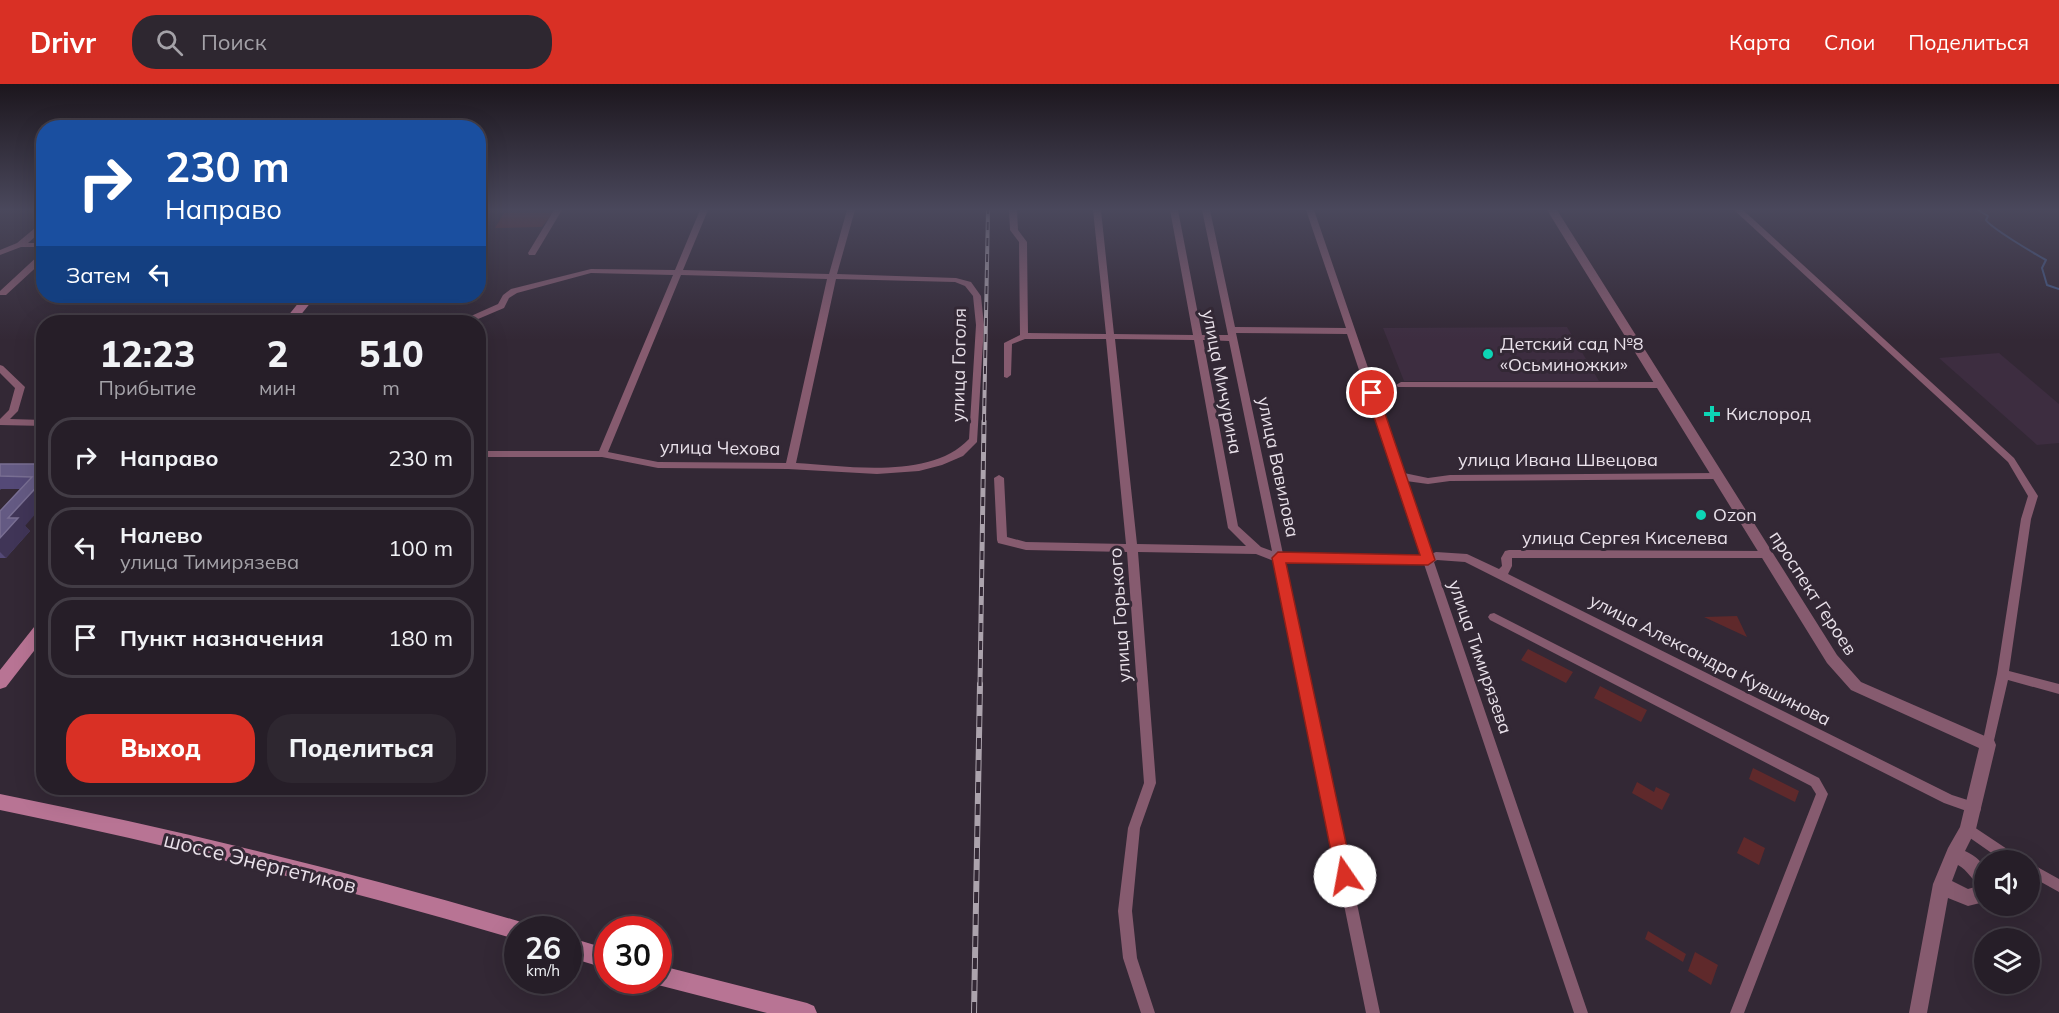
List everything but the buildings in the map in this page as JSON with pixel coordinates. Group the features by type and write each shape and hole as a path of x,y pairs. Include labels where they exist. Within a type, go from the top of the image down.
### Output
{"main road":[{"path":"294,315 304,303"},
{"path":"0,682 36,636"},
{"name":"шоссе Энергетиков","path":"0,802 107,824 435,906 504,927"},
{"path":"672,979 807,1013"}],"street":[{"path":"602,454 686,253"},
{"path":"790,466 839,253"},
{"path":"1023,253 1024,336"},
{"name":"улица Горького","path":"1101,253 1132,548 1150,783 1134,828 1125,911 1130,958 1148,1013"},
{"name":"улица Мичурина","path":"1181,253 1233,528 1257,550"},
{"name":"улица Вавилова","path":"1215,253 1373,1013"},
{"name":"улица Тимирязева","path":"1325,253 1581,1013"},
{"name":"проспект Героев","path":"1579,253 1832,659 1856,686 1988,745"},
{"path":"1786,253 2012,460 2033,496 2026,519 2003,674 1975,808 1968,829 1954,854 1942,884 1918,1013"},
{"path":"3,293 36,262"},
{"path":"482,315 501,306 506,297 514,291 591,272 832,277"},
{"name":"улица Гоголя","path":"832,277 956,280 968,284 977,296 980,325 974,440 959,455"},
{"path":"1007,375 1008,344 1024,336 1196,338 1232,334 1351,331"},
{"path":"0,368 20,387 13,411 2,422 36,423"},
{"path":"1401,386 1660,385"},
{"name":"улица Чехова","path":"486,454 602,454 658,465 748,465 762,468 790,466 900,470 932,465 959,455"},
{"name":"улица Ивана Швецова","path":"1400,476 1428,481 1450,478 1717,476"},
{"path":"999,478 1002,540 1026,546 1257,550 1278,558"},
{"name":"улица Сергея Киселева","path":"1501,575 1507,566 1506,558 1509,554 1766,554"},
{"name":"улица Александра Кувшинова","path":"1278,558 1428,560 1436,556 1467,558 1948,799 1975,808"},
{"path":"1494,617 1815,782 1822,794 1737,1013"},
{"path":"2003,674 2059,688"},
{"path":"1968,829 1998,850"},
{"path":"1954,854 1974,866"},
{"path":"2040,875 2059,886"},
{"path":"1942,884 1950,891 1974,898"}],"shaded area":[{"name":"Детский сад №8 «Осьминожки»","path":"1567,327 1599,381 1404,381 1383,328"},
{"path":"1999,353 2059,404 2059,443 2037,445 1939,358"},
{"path":"1737,616 1747,637 1704,617"},
{"path":"1528,649 1573,672 1566,683 1521,660"},
{"path":"1600,686 1647,710 1641,722 1594,698"},
{"path":"1753,768 1799,791 1795,802 1749,779"},
{"path":"1637,782 1654,792 1656,787 1670,794 1662,810 1632,793"},
{"path":"1744,837 1765,848 1759,865 1737,853"},
{"path":"1648,931 1686,954 1683,962 1645,939"},
{"path":"1695,952 1718,965 1711,985 1688,971"}],"waterway":[{"path":"2035,253 2046,260 2042,268 2047,285 2059,289"}],"railway":[{"path":"984,422 987,253"},
{"path":"980,686 984,421"},
{"path":"974,1013 980,684"}],"place":[{"name":"Детский сад №8 «Осьминожки»","path":"1488,354"},
{"name":"Кислород","path":"1712,414"},
{"name":"Ozon","path":"1701,515"}],"route":[{"path":"1345,876 1278,558 1428,560 1372,393"}]}
